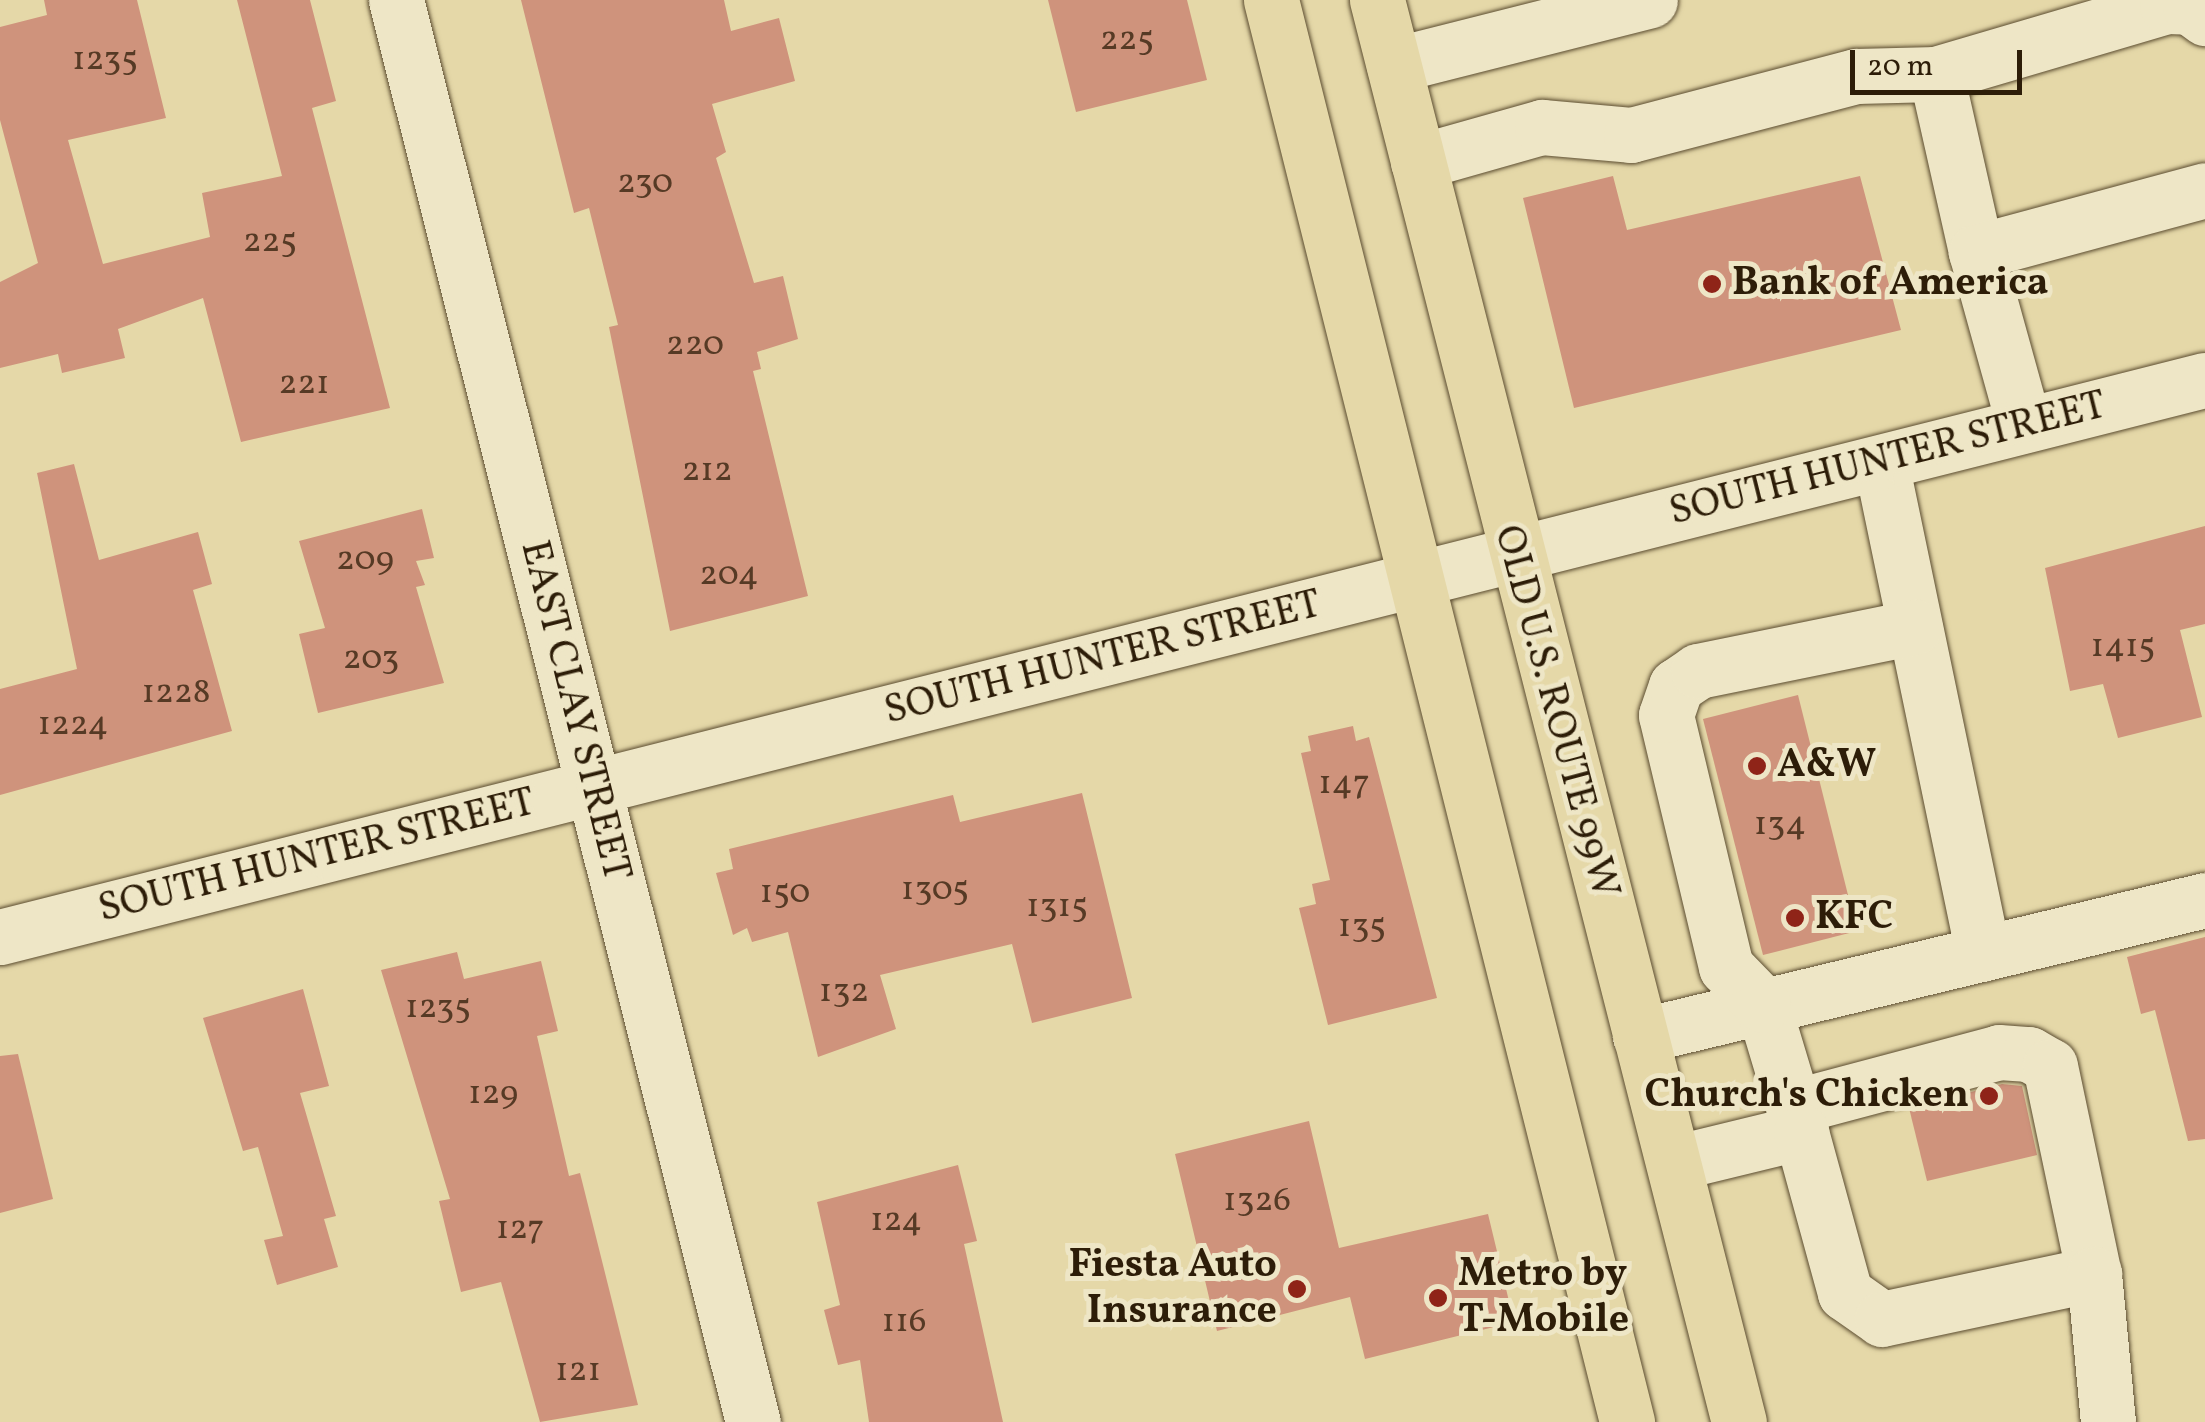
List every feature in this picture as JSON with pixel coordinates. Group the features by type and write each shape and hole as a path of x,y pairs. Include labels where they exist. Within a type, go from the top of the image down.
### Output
{"main road":[{"path":"1271,0 1413,581 1627,1422"},
{"name":"OLD U.S. ROUTE 99W","path":"1377,0 1512,555 1739,1422"}],"street":[{"name":"EAST CLAY STREET","path":"396,0 753,1422"},
{"path":"1394,65 1650,0"},
{"path":"1418,162 1542,127 1631,134 1856,76 1936,74 2168,6 2190,7 2205,18"},
{"path":"1936,74 1976,252 2024,425"},
{"path":"1976,252 2205,190"},
{"name":"SOUTH HUNTER STREET","path":"0,938 2205,380"},
{"path":"1880,463 1984,952"},
{"path":"1915,627 1698,671 1676,686 1666,715 1726,967 1762,1005 1845,1293 1882,1319 2094,1274"},
{"path":"1640,1036 2205,900"},
{"path":"1674,1164 1998,1052 2028,1054 2050,1066 2094,1274 2108,1422"}],"building":[{"path":"44,0 137,0 166,118 68,140 103,264 210,237 202,193 282,176 237,0 310,0 336,101 312,108 390,408 241,442 203,298 118,329 125,358 62,373 58,354 0,368 0,282 38,263 0,120 0,27 47,15"},
{"path":"521,0 724,0 731,31 779,18 795,81 712,104 726,152 716,158 754,283 783,276 798,339 757,352 761,369 753,371 808,596 670,631 609,327 618,325 589,208 574,213"},
{"path":"1048,0 1187,0 1207,80 1076,112"},
{"path":"1613,176 1627,230 1860,176 1901,330 1574,408 1523,198"},
{"path":"74,464 99,560 198,532 212,584 193,590 232,731 0,795 0,689 77,669 37,473"},
{"path":"422,509 434,558 416,561 425,585 416,587 444,683 318,713 299,634 325,628 299,541"},
{"path":"2205,526 2205,624 2180,630 2202,717 2118,738 2103,684 2070,691 2045,568"},
{"path":"1798,695 1857,931 1763,955 1703,719"},
{"path":"1353,726 1356,741 1369,737 1437,998 1328,1025 1299,908 1316,904 1312,884 1330,880 1301,753 1311,751 1308,736"},
{"path":"1082,793 1132,998 1032,1023 1012,944 880,975 896,1029 818,1057 788,932 752,942 747,928 733,935 716,873 733,869 729,849 953,795 960,822"},
{"path":"2205,937 2205,1139 2188,1141 2155,1010 2141,1014 2127,957"},
{"path":"457,952 464,979 541,961 558,1031 537,1036 569,1176 580,1173 638,1405 540,1422 501,1282 461,1292 439,1201 450,1199 381,970"},
{"path":"303,989 329,1086 300,1093 336,1216 324,1219 338,1267 277,1285 264,1240 283,1236 258,1147 243,1151 203,1018"},
{"path":"18,1054 53,1199 0,1213 0,1056"},
{"path":"2002,1084 2022,1086 2037,1155 1927,1181 1909,1108"},
{"path":"1309,1121 1339,1248 1488,1214 1514,1322 1365,1359 1350,1297 1217,1331 1175,1154"},
{"path":"958,1165 977,1241 964,1244 1003,1422 869,1422 860,1360 838,1365 824,1310 840,1305 817,1202"}],"place":[{"name":"Bank of America","path":"1712,284"},
{"name":"A&W","path":"1757,766"},
{"name":"KFC","path":"1795,918"},
{"name":"Church's Chicken","path":"1989,1096"},
{"name":"Fiesta Auto Insurance","path":"1297,1289"},
{"name":"Metro by T-Mobile","path":"1438,1298"}]}
